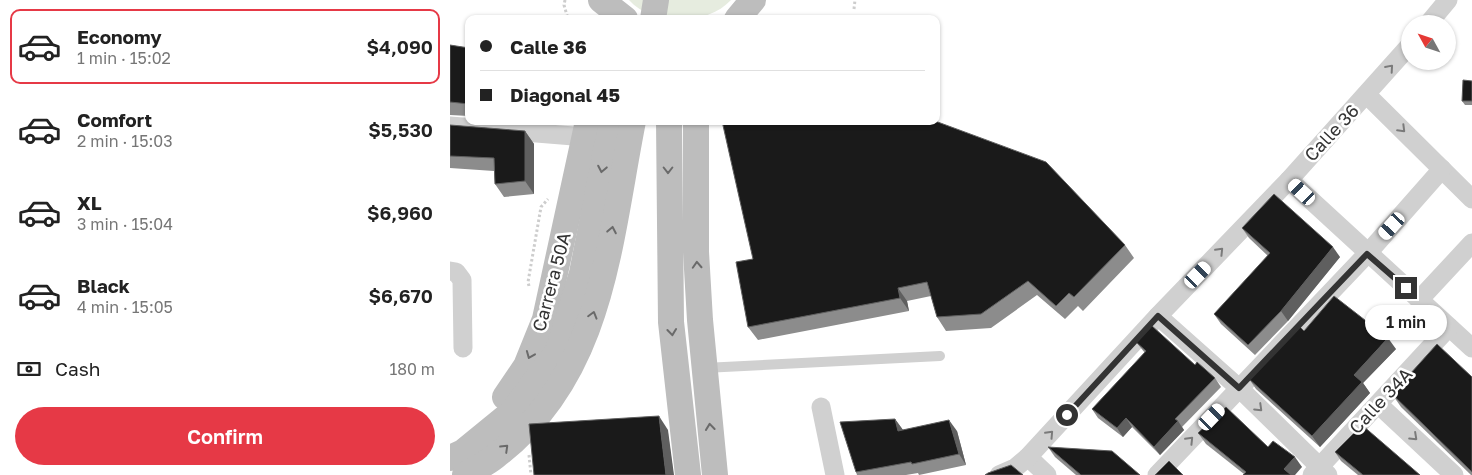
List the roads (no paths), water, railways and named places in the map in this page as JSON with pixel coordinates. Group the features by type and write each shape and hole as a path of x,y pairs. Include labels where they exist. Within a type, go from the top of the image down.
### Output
{"main road":[{"path":"596,15 597,0"},
{"path":"601,0 620,15"},
{"path":"633,15 635,0"},
{"path":"654,15 656,0"},
{"path":"740,15 753,0"},
{"path":"465,475 497,456 532,423 558,390 576,359 593,317 592,275 611,125"},
{"path":"452,451 463,452 512,412 539,380 558,351 592,275 632,125"},
{"path":"669,125 671,322 688,475"},
{"path":"696,125 696,252 703,368 715,475"},
{"name":"Carrera 50A","path":"452,451 502,402 526,366 545,319 587,129"}],"street":[{"path":"1436,15 1448,0"},
{"name":"Calle 36","path":"999,475 1015,468 1028,457 1158,316 1289,180 1401,55"},
{"path":"1367,95 1472,199"},
{"path":"450,126 587,129"},
{"path":"1156,475 1367,254 1442,169"},
{"path":"1289,180 1367,254 1472,348"},
{"path":"1419,300 1472,243"},
{"path":"450,271 456,272 462,280 463,348"},
{"path":"1158,316 1239,388 1320,472"},
{"name":"Calle 34A","path":"1320,472 1378,404 1449,327"},
{"path":"1378,404 1454,475"},
{"path":"821,407 835,475"},
{"path":"1028,457 1047,475"}],"lane":[{"path":"703,368 940,356"}]}
